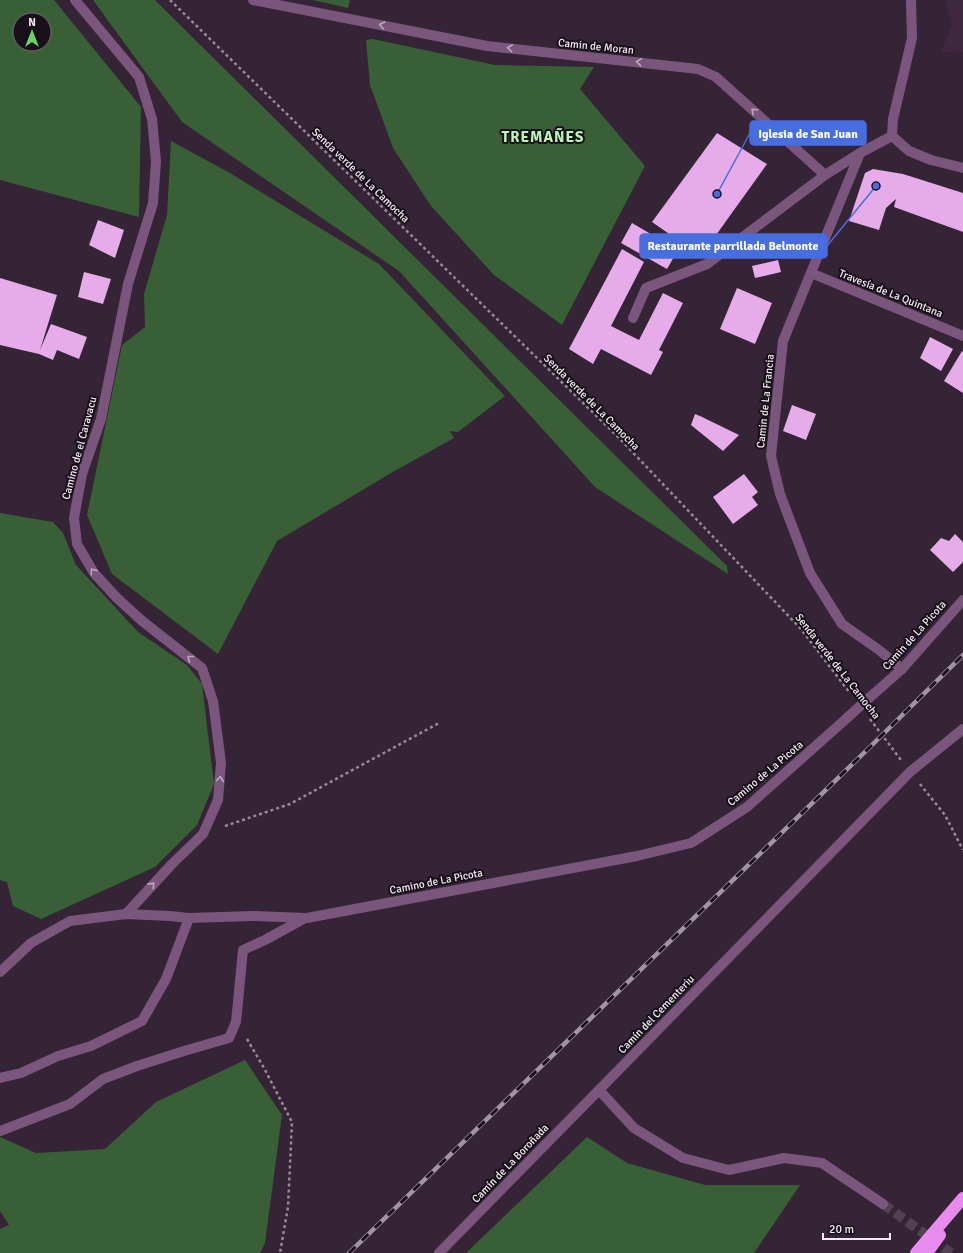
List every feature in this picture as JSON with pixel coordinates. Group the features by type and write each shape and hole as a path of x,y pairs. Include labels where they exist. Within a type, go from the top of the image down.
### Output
{"highway":[{"path":"916,1253 963,1198"},
{"path":"927,1253 963,1204"}],"street":[{"name":"Camino de el Caravacu","path":"75,0 139,77 152,119 156,161 153,203 128,284 101,419 82,474 74,518 77,544 94,573 117,598 141,620 202,668 214,701 221,763 218,800 203,834 172,864 126,914"},
{"name":"Camin de Moran","path":"253,0 487,46 698,69 716,77 825,175"},
{"path":"892,136 893,119 912,38 911,0"},
{"path":"633,318 646,288 706,264 825,175 860,153 892,136"},
{"path":"892,136 909,151 931,160 963,168"},
{"name":"Camin de La Francia","path":"860,153 783,341 771,456 780,494 810,573 842,624 879,650 902,669"},
{"name":"Travesía de La Quintana","path":"811,273 963,336"},
{"name":"Camin de La Picota","path":"847,718 902,669 963,600"},
{"name":"Camino de La Picota","path":"0,972 31,943 70,920 126,914 189,918 253,916 307,918 637,856 691,843 747,807 847,718"},
{"name":"Camín del Cementeriu","path":"599,1090 910,772 963,729"},
{"path":"0,1078 21,1073 58,1056 91,1046 142,1020 166,979 189,918"},
{"path":"0,1131 70,1104 103,1080 110,1077 164,1057 229,1038 236,1022 243,950 307,918"},
{"path":"599,1090 634,1128 683,1158 728,1170 784,1158 822,1163 883,1204"},
{"name":"Camín de La Boroñada","path":"439,1253 599,1090"}],"path":[{"name":"Senda verde de La Camocha","path":"170,0 618,438 800,628 853,697"},
{"name":"Senda verde de La Camocha","path":"867,716 945,815 963,850"},
{"path":"203,834 290,804 438,723"},
{"path":"236,1022 264,1068 292,1122 288,1207 280,1253"}],"shaded area":[{"path":"945,0 963,0 963,52 941,52 952,25"}],"green space":[{"path":"0,0 54,0 141,107 139,217 0,180"},
{"path":"93,0 155,0 727,566 728,574 595,487 399,271 182,122"},
{"path":"313,0 350,0 348,8"},
{"path":"373,39 495,65 594,67 580,89 645,166 562,325 494,275 431,206 393,148 370,85 366,40"},
{"path":"171,141 230,173 379,264 505,396 458,432 450,431 454,438 391,473 277,541 218,654 112,574 87,515 122,345 145,327 144,294 167,215"},
{"path":"0,513 53,522 63,533 76,565 138,632 187,665 202,684 214,784 197,825 155,867 41,919 13,906 7,882 0,880"},
{"path":"245,1060 282,1115 265,1243 260,1253 0,1253 0,1229 9,1225 0,1211 0,1137 36,1153 105,1149 156,1102"},
{"path":"587,1137 627,1163 705,1185 800,1185 754,1253 466,1253"}],"building":[{"path":"717,133 767,164 701,256 652,222"},
{"path":"873,169 903,174 963,193 963,232 894,207 896,199 886,208 879,230 849,221 865,173"},
{"path":"98,220 124,230 115,258 89,245"},
{"path":"632,223 678,250 667,269 621,243"},
{"path":"622,249 644,262 611,326 639,340 663,293 683,303 659,350 663,352 651,375 601,349 593,364 569,349"},
{"path":"778,260 781,272 755,278 752,266"},
{"path":"84,272 111,279 103,304 78,297"},
{"path":"0,278 57,295 40,350 51,324 87,337 79,359 57,350 53,360 39,354 0,345"},
{"path":"737,288 772,303 755,344 720,329"},
{"path":"930,337 953,349 941,371 920,358"},
{"path":"962,351 963,352 963,393 944,381"},
{"path":"792,405 816,414 806,440 783,431"},
{"path":"695,414 739,435 723,451 691,425"},
{"path":"744,474 758,492 752,497 758,505 733,524 713,497"},
{"path":"955,534 963,542 963,562 953,572 930,550 941,538 949,541"}],"tunnel":[{"path":"883,1204 951,1253"}],"railway":[{"path":"349,1253 963,655"}],"place":[{"name":"Restaurante parrillada Belmonte","path":"876,186"},
{"name":"Iglesia de San Juan","path":"717,194"}],"district":[{"name":"TREMAÑES","path":"543,137"}]}
